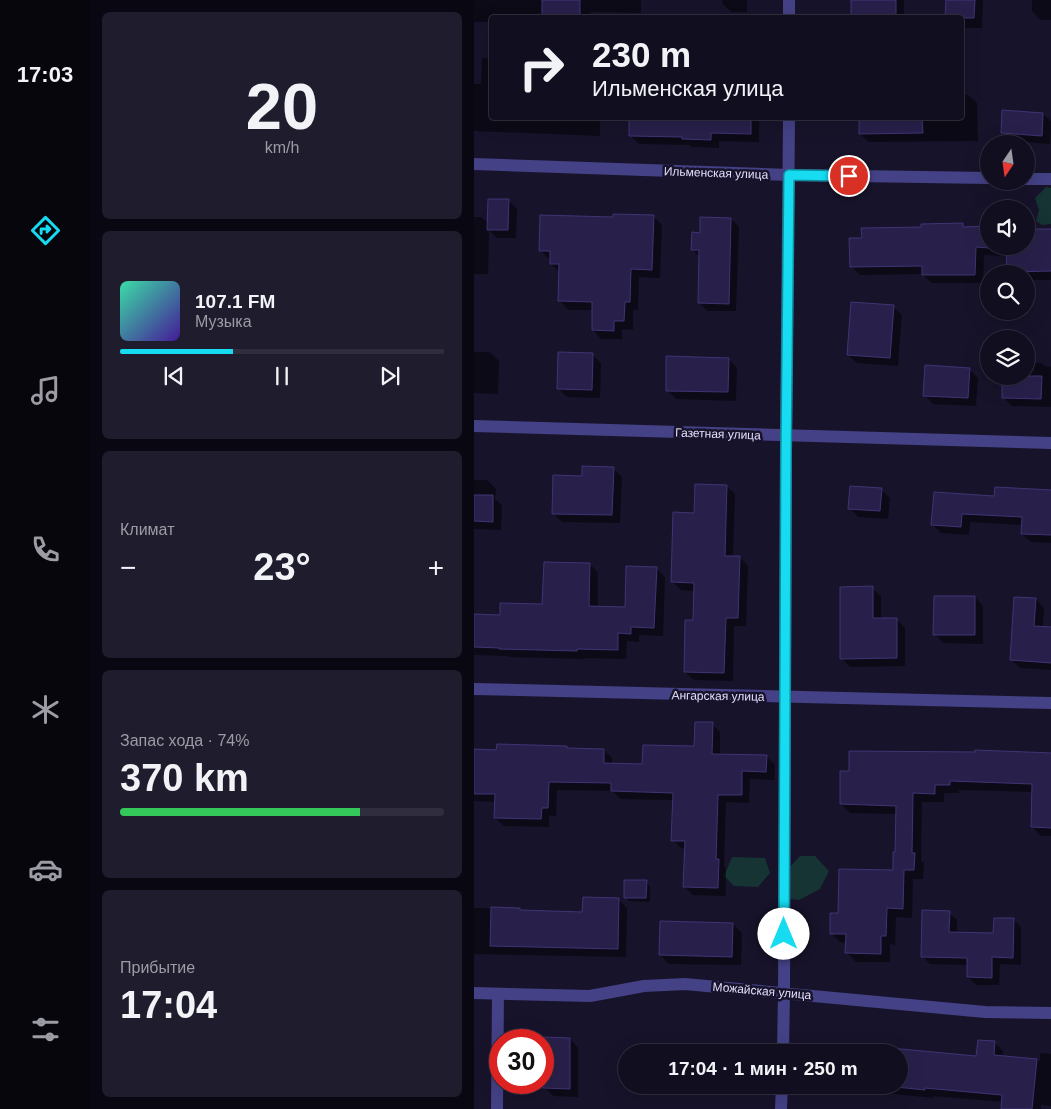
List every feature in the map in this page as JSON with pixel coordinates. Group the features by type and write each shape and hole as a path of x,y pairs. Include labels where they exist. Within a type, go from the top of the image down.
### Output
{"street":[{"path":"789,0 789,15"},
{"path":"783,1044 789,120"},
{"name":"Ильменская улица","path":"474,164 789,175 980,178"},
{"path":"1035,179 1051,179"},
{"name":"Газетная улица","path":"474,426 1051,443"},
{"name":"Ангарская улица","path":"474,690 1051,703"},
{"name":"Можайская улица","path":"474,993 590,996 644,986 685,984 985,1012 1051,1013"},
{"path":"497,1109 498,994"},
{"path":"782,1094 782,1109"}],"green space":[{"path":"1046,187 1051,188 1051,224 1042,225 1036,221 1039,210 1035,198"},
{"path":"800,856 815,856 829,871 820,889 799,900 781,898 778,880"},
{"path":"732,857 765,858 770,873 758,887 734,886 724,876"}],"building":[{"path":"542,0 580,0 580,15 542,15"},
{"path":"851,0 896,0 896,15 851,15"},
{"path":"946,0 975,0 974,18 964,18 964,15 945,15"},
{"path":"1002,110 1043,113 1042,136 1001,133"},
{"path":"629,120 751,120 751,134 711,133 711,140 682,139 682,137 629,136"},
{"path":"859,120 922,120 923,133 859,134"},
{"path":"488,199 509,199 508,230 487,230"},
{"path":"613,214 654,215 652,270 631,269 630,302 625,302 624,321 614,321 614,331 592,330 592,302 558,301 559,264 550,264 550,251 539,251 540,215 613,217"},
{"path":"700,217 731,218 729,304 698,303 699,250 691,250 692,232 700,233"},
{"path":"963,223 963,227 980,226 980,247 976,247 975,275 922,275 922,266 850,267 849,238 862,238 861,228 921,227 921,224"},
{"path":"1035,229 1052,229 1052,271 1035,271 1035,265 1006,265 1007,255 1035,255"},
{"path":"851,302 894,305 890,358 847,355"},
{"path":"558,352 593,353 592,390 557,389"},
{"path":"666,356 729,358 728,392 666,391"},
{"path":"925,365 970,368 968,398 923,396"},
{"path":"1035,376 1042,376 1041,399 1002,398 1002,385 1035,385"},
{"path":"582,466 614,467 612,515 552,514 553,475 582,476"},
{"path":"695,484 727,485 725,556 740,556 738,618 726,618 724,673 684,672 685,620 693,620 694,583 671,582 673,512 694,513"},
{"path":"850,486 882,488 880,511 848,509"},
{"path":"995,487 1052,490 1052,535 1021,534 1022,517 962,514 961,527 931,525 934,492 994,496"},
{"path":"474,495 493,495 493,522 474,521"},
{"path":"544,562 590,563 589,606 625,607 626,566 657,567 654,628 631,627 631,634 618,633 618,650 577,649 577,651 474,647 474,614 500,615 500,603 542,604"},
{"path":"873,586 873,618 897,618 897,658 840,659 840,587"},
{"path":"934,596 975,596 975,635 933,635"},
{"path":"1014,597 1036,598 1034,626 1052,627 1052,663 1010,660"},
{"path":"695,722 713,722 712,754 767,755 766,772 742,771 742,795 718,795 716,859 719,859 718,888 683,887 685,841 671,841 673,793 611,791 611,783 549,782 548,808 542,808 541,819 494,818 495,794 474,794 474,749 496,750 497,744 604,749 604,763 642,764 643,745 694,746"},
{"path":"975,750 1052,753 1052,828 1031,827 1032,784 950,781 950,785 935,785 935,794 913,793 912,853 915,853 914,870 904,870 903,909 887,908 886,936 881,936 881,954 845,953 846,934 830,934 830,913 838,913 839,869 893,870 896,806 840,804 840,771 849,771 849,751 975,752"},
{"path":"624,880 647,880 646,898 624,898"},
{"path":"583,897 619,898 618,949 490,946 491,907 582,912"},
{"path":"922,910 950,911 949,932 993,933 994,918 1014,918 1013,958 992,957 992,978 967,977 967,958 921,957"},
{"path":"660,921 733,923 732,957 659,955"},
{"path":"554,1037 570,1038 570,1089 554,1088"},
{"path":"978,1040 995,1041 994,1055 1037,1059 1032,1109 1001,1109 1002,1095 908,1088 908,1050 976,1056"}],"route":[{"path":"784,934 789,175 849,176"}]}
